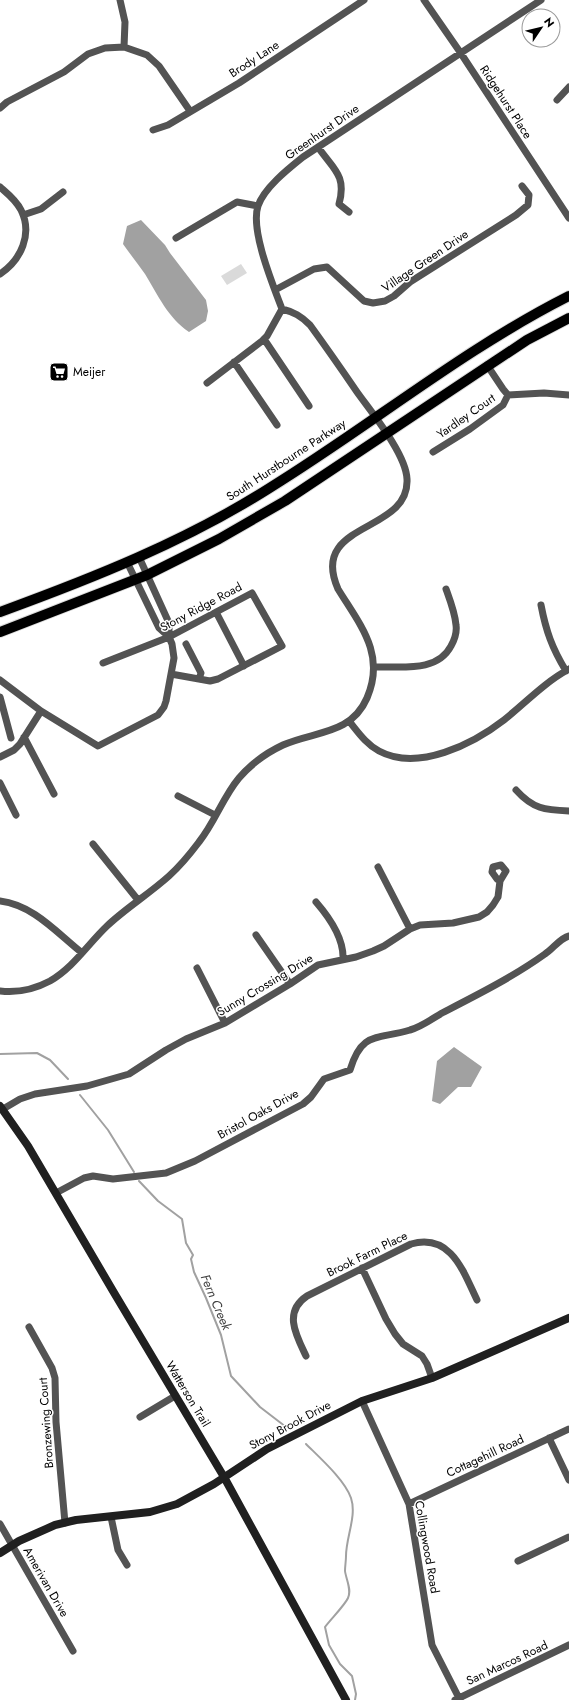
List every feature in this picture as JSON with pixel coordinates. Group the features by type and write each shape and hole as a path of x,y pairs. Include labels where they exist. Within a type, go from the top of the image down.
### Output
{"main road":[{"name":"South Hurstbourne Parkway","path":"0,612 84,582 192,533 229,513 269,489 472,351 569,296"},
{"path":"0,632 136,580 219,540 285,500 527,340 569,318"},
{"name":"Watterson Trail","path":"1,1108 28,1146 224,1477 346,1700"},
{"name":"Stony Brook Drive","path":"0,1553 40,1530 65,1523 161,1510 177,1504 224,1477 267,1449 362,1401 432,1378 569,1318"}],"street":[{"path":"120,0 125,22 124,47"},
{"name":"Brody Lane","path":"153,130 168,125 238,83 364,0"},
{"name":"Ridgehurst Place","path":"424,0 568,216"},
{"name":"Greenhurst Drive","path":"282,309 265,264 257,230 256,215 258,206 264,195 284,173 303,157 541,0"},
{"path":"0,108 7,102 64,72 88,54 105,48 124,47 147,55 159,66 190,111"},
{"path":"557,100 569,87"},
{"path":"318,147 341,180 341,195 338,204 349,212"},
{"name":"Village Green Drive","path":"275,290 314,269 327,267 364,301 379,303 389,300 410,282 516,215 528,205 529,195 522,186"},
{"path":"0,187 11,196 21,210 25,225 24,245 15,262 0,274"},
{"path":"22,215 41,209 63,192"},
{"path":"176,238 236,202 258,206"},
{"path":"0,991 25,990 43,985 56,978 107,926 174,871 200,841 236,783 257,761 284,745 301,738 326,733 350,721 366,700 374,680 375,667 369,641 338,589 335,582 332,564 335,553 345,540 391,512 400,502 406,490 407,479 403,462 386,434 310,325 304,318 293,312 282,309 264,339 206,383"},
{"path":"264,339 309,406"},
{"path":"234,362 277,424"},
{"name":"Yardley Court","path":"488,365 508,395"},
{"name":"Yardley Court","path":"508,395 544,393 569,395"},
{"name":"Yardley Court","path":"433,452 470,429 503,405 508,395"},
{"path":"0,680 41,711 98,746 162,712 174,658 172,644 169,637 169,623 139,557"},
{"path":"128,562 159,628 169,637"},
{"path":"375,667 425,665 439,660 447,653 453,642 456,631 455,618 446,589"},
{"name":"Stony Ridge Road","path":"103,663 169,637 252,593 282,646 218,679 210,681 171,674"},
{"path":"350,721 364,739 380,751 388,754 417,757 441,753 462,745 484,733 504,719 532,695 568,670 556,654 548,636 541,605"},
{"path":"216,612 244,666"},
{"path":"186,644 201,673 199,679"},
{"path":"0,697 10,738"},
{"path":"0,757 14,750 41,711"},
{"path":"24,737 54,794"},
{"path":"0,783 16,815"},
{"path":"516,790 530,804 540,808 569,811"},
{"path":"178,796 215,815"},
{"path":"93,844 106,858 138,900"},
{"path":"378,867 410,929"},
{"name":"Sunny Crossing Drive","path":"1,1108 35,1094 87,1086 129,1074 186,1039 226,1023 318,965 373,952 410,929 429,924 465,922 479,917 490,909 496,901 500,881"},
{"path":"0,901 20,905 36,915 81,952"},
{"path":"316,902 332,923 338,937 343,959"},
{"path":"256,935 290,984"},
{"name":"Bristol Oaks Drive","path":"56,1194 84,1178 93,1176 113,1179 166,1173 195,1161 303,1104 311,1097 324,1079 350,1070 356,1052 369,1039 411,1030 474,997 535,961 565,937 569,936"},
{"path":"197,968 226,1023"},
{"name":"Brook Farm Place","path":"306,1356 295,1332 293,1322 294,1309 298,1303 307,1296 411,1244 428,1241 439,1244 459,1263 478,1300"},
{"path":"362,1268 386,1319 395,1334 403,1344 422,1356 427,1364 432,1378"},
{"name":"Bronzewing Court","path":"29,1327 52,1368 55,1378 56,1422 65,1523"},
{"path":"140,1417 175,1396"},
{"name":"Collingwood Road","path":"362,1401 409,1504 432,1645 458,1699"},
{"name":"Cottagehill Road","path":"409,1504 569,1429"},
{"path":"549,1438 569,1480"},
{"path":"111,1517 118,1550 127,1565"},
{"name":"Amerivan Drive","path":"0,1524 73,1651"},
{"path":"518,1561 569,1537"},
{"name":"San Marcos Road","path":"458,1699 569,1645"}],"shaded area":[{"path":"141,220 165,245 206,300 208,311 206,321 189,332 169,313 145,274 123,244 127,226"},
{"path":"241,264 247,273 227,285 221,276"},
{"path":"454,1047 482,1067 471,1087 458,1087 440,1104 432,1101 437,1061"}],"waterway":[{"name":"Fern Creek","path":"0,1054 37,1053 50,1060 68,1079"},
{"name":"Fern Creek","path":"80,1095 108,1130 134,1172"},
{"name":"Fern Creek","path":"139,1181 158,1201 182,1219 186,1243 193,1255 191,1259 194,1272 221,1335 231,1376 260,1407 286,1427"},
{"name":"Fern Creek","path":"306,1444 331,1469 343,1484 348,1491 353,1505 352,1519 346,1549 345,1569 349,1595 344,1604 325,1627 329,1645 340,1664 352,1676 356,1694 355,1700"}],"place":[{"name":"Meijer","path":"59,372"}]}
